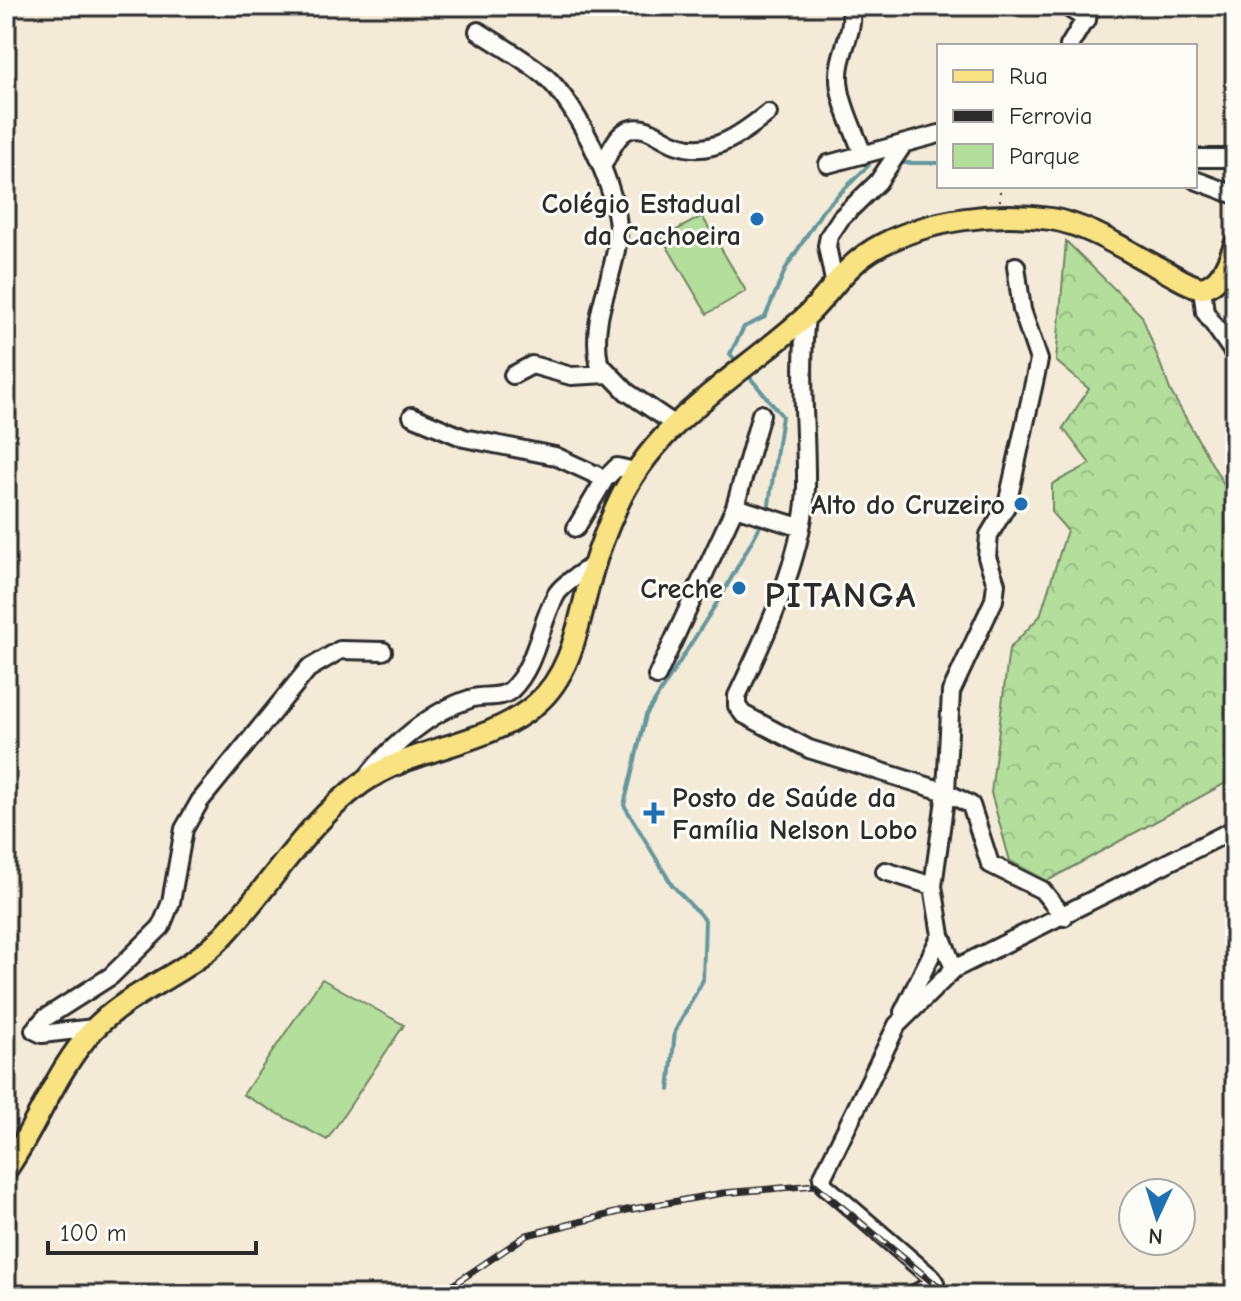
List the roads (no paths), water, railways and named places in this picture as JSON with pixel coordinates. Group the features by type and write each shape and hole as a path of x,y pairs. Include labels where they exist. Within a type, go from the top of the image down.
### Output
{"main road":[{"path":"6,1170 28,1139 68,1061 94,1028 119,1008 186,969 221,938 326,814 364,782 404,761 498,726 532,708 554,688 570,655 594,564 635,471 674,424 806,317 834,281 877,247 915,229 953,221 1029,216 1058,220 1085,231 1202,288 1215,282 1224,271 1235,245"}],"street":[{"path":"850,6 850,36 839,74 840,91 863,155"},
{"path":"1066,6 1090,13 1070,44"},
{"path":"478,31 547,79 564,99 602,167 615,201 618,235 597,314 599,363 607,374 674,424"},
{"path":"602,167 622,133 631,129 655,133 678,146 713,146 731,141 768,113"},
{"path":"828,164 937,135"},
{"path":"834,281 827,246 829,236 841,218 878,182 903,145"},
{"path":"1197,158 1235,158"},
{"path":"1197,181 1235,195"},
{"path":"954,969 941,935 933,886 946,792 951,692 994,600 996,584 987,557 989,535 1007,505 1039,360 1022,310 1016,266"},
{"path":"1202,288 1205,312 1235,355"},
{"path":"806,317 801,386 806,491 783,588 767,634 737,696 737,706 743,714 809,749 946,792 971,805 990,864 1042,890 1064,917"},
{"path":"513,375 532,365 571,376 607,374"},
{"path":"657,676 735,507 761,414"},
{"path":"412,416 464,438 567,460 605,479"},
{"path":"576,528 605,479 617,467 635,471"},
{"path":"735,507 799,527"},
{"path":"364,782 378,763 424,724 468,699 495,697 514,687 529,663 558,592 594,564"},
{"path":"94,1028 42,1034 34,1030 45,1018 111,976 161,927 171,902 184,829 200,801 308,669 340,650 383,651"},
{"path":"897,1025 954,969 1064,917 1235,829"},
{"path":"885,871 933,886"},
{"path":"913,1295 929,1289 935,1283 932,1278 824,1185 822,1178 941,935"}],"waterway":[{"path":"904,163 937,163"},
{"path":"739,364 730,354 744,327 765,317 786,268 823,210 869,165"},
{"path":"747,374 782,416 768,511"},
{"path":"669,1090 675,1031 703,980 705,920 672,885 624,805 646,715 723,593 764,519"}],"railway":[{"path":"438,1295 527,1235 627,1210 723,1193 815,1185 948,1295"}],"place":[{"name":"Colégio Estadual da Cachoeira","path":"757,219"},
{"name":"Alto do Cruzeiro","path":"1021,504"},
{"name":"Creche","path":"739,588"},
{"name":"Posto de Saúde da Família Nelson Lobo","path":"654,813"}],"district":[{"name":"PITANGA","path":"841,594"}]}
